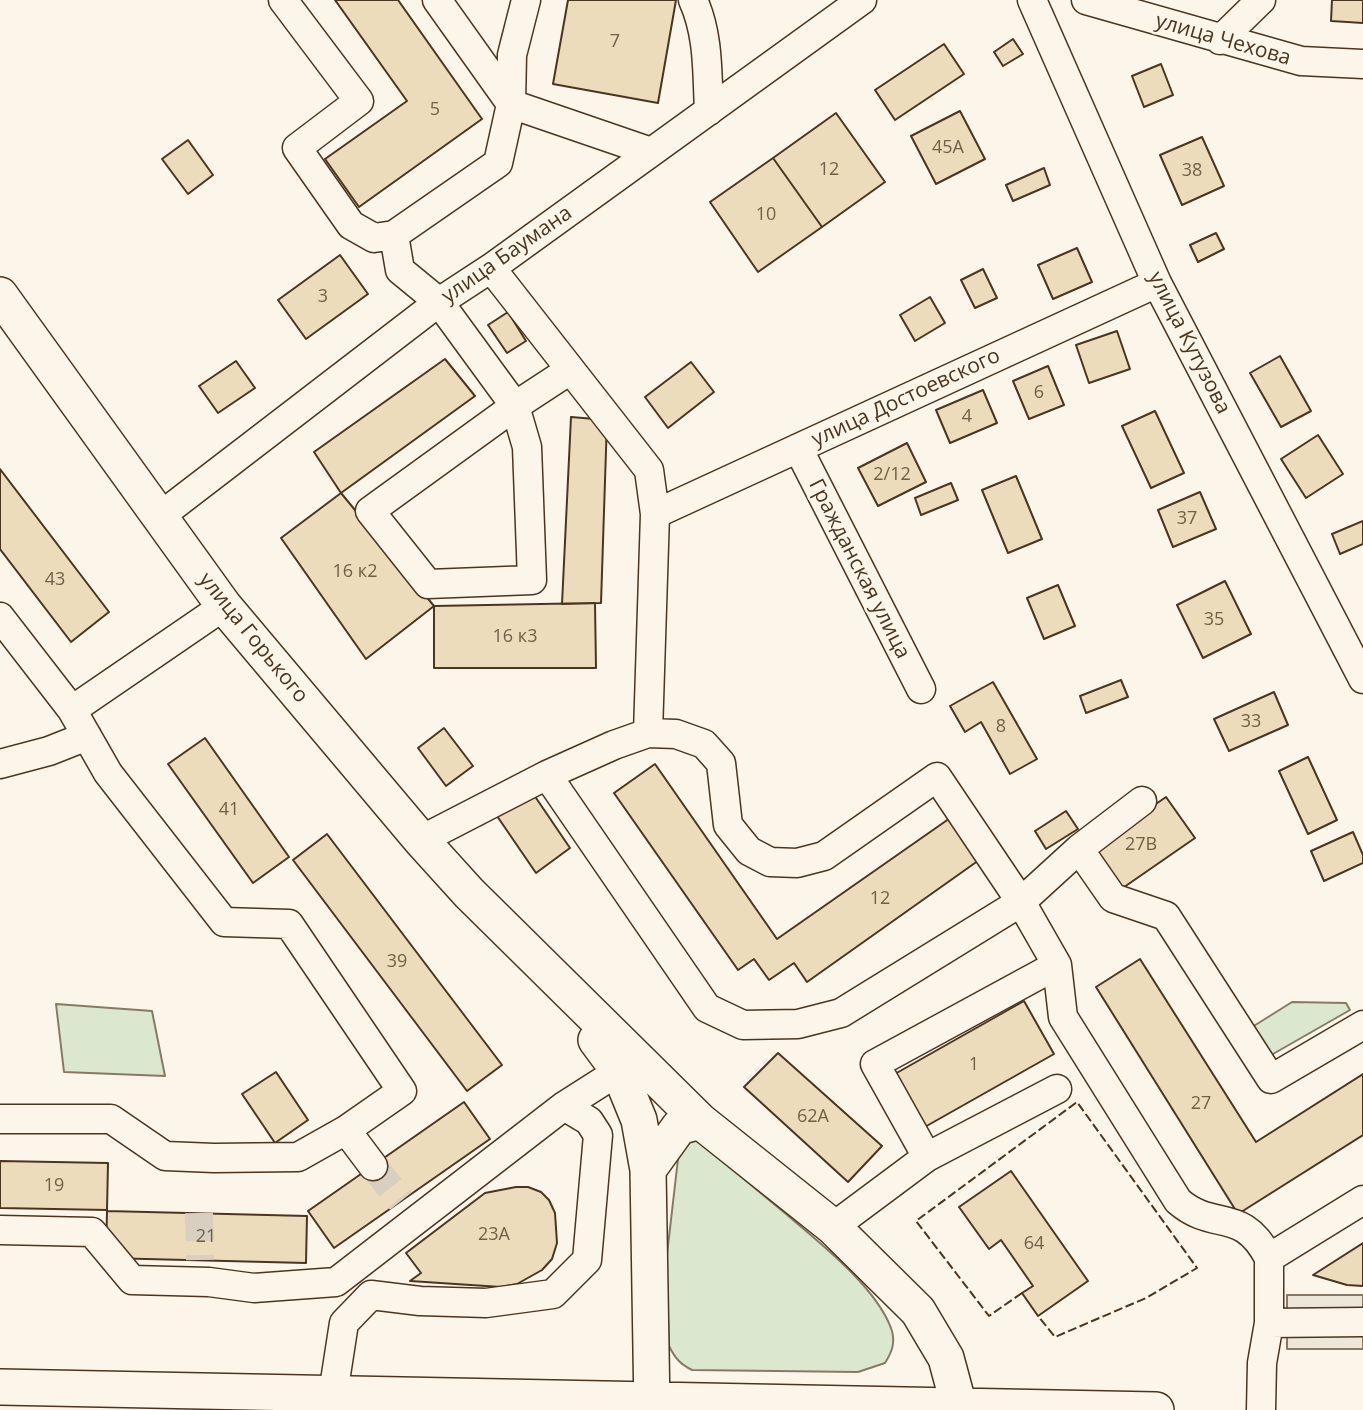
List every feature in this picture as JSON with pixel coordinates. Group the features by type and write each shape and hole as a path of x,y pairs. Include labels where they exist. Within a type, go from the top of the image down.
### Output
{"main road":[{"name":"улица Горького","path":"0,295 224,606 421,839 469,893 535,958"},
{"path":"535,958 619,1071 639,1120 648,1170 652,1405"},
{"path":"535,958 700,1121 833,1227 918,1311 946,1358 960,1408"},
{"path":"648,1170 679,1127 700,1121"},
{"path":"0,1387 333,1394 652,1405 1156,1410"}],"street":[{"path":"283,0 359,101 297,148 351,225 374,238 394,235 498,163 511,104 513,55 526,0"},
{"path":"437,0 511,104 652,152"},
{"path":"693,0 701,19 707,61 709,111"},
{"name":"улица Баумана","path":"159,517 439,302 491,268 862,0"},
{"name":"улица Кутузова","path":"1032,0 1157,283 1363,678"},
{"name":"улица Чехова","path":"1086,0 1301,61 1363,64"},
{"path":"1220,40 1261,0"},
{"path":"394,235 400,270 439,302 515,406 527,447 532,580 428,583 370,511 515,406 570,370"},
{"path":"491,268 649,470 655,514 648,733"},
{"name":"улица Достоевского","path":"655,514 1157,283"},
{"name":"Гражданская улица","path":"798,448 921,689"},
{"path":"72,709 224,606"},
{"path":"0,617 72,709 108,773 224,922 289,924 402,1091 346,1130 298,1157 165,1156 111,1119 0,1119"},
{"path":"421,839 547,775 648,733 676,734 704,744 721,764 728,825 749,851 770,862 797,863 824,856 937,777 1021,902 1057,965 1063,1017 1178,1201 1191,1212 1208,1219 1232,1221 1247,1229 1261,1242 1269,1258 1269,1323 1262,1363 1261,1410"},
{"path":"0,764 49,751 87,736"},
{"path":"547,775 707,1008 743,1025 798,1024 841,1013 1021,902 1079,849 1142,801"},
{"path":"1079,849 1113,898 1166,916 1272,1079 1363,1025"},
{"path":"927,1157 875,1064 1057,965"},
{"path":"0,1230 92,1232 132,1280 209,1282 254,1288 336,1282 407,1211 619,1071"},
{"path":"833,1227 927,1157 1057,1089"},
{"path":"333,1394 344,1323 371,1295 419,1301 486,1303 553,1294 587,1260 598,1135 589,1121 564,1105"},
{"path":"346,1130 373,1166"},
{"path":"1269,1258 1363,1200"},
{"path":"1269,1323 1363,1322"}],"green space":[{"path":"1292,1002 1346,1003 1350,1010 1266,1058 1249,1029"},
{"path":"56,1004 152,1011 165,1076 64,1072"},
{"path":"690,1140 699,1141 814,1238 860,1281 883,1312 891,1328 892,1347 885,1363 858,1372 692,1370 678,1360 669,1346 666,1263 678,1159 684,1145"}],"shaded area":[{"path":"1287,1295 1363,1295 1363,1349 1287,1349"}],"building":[{"path":"335,0 398,0 482,119 359,207 325,159 407,101"},
{"path":"568,0 676,0 658,103 553,84"},
{"path":"1332,0 1363,0 1363,23 1331,21"},
{"path":"1013,39 1023,54 1003,66 994,52"},
{"path":"944,44 964,74 895,120 875,90"},
{"path":"1161,64 1173,95 1144,107 1132,76"},
{"path":"960,111 985,159 936,184 911,136"},
{"path":"836,113 885,182 822,227 773,158"},
{"path":"1202,137 1224,186 1182,205 1160,155"},
{"path":"188,140 213,175 188,194 162,159"},
{"path":"773,158 822,227 758,272 710,202"},
{"path":"1044,168 1050,185 1013,201 1006,185"},
{"path":"1216,233 1224,249 1198,262 1190,245"},
{"path":"1077,248 1092,282 1053,299 1038,265"},
{"path":"340,255 368,294 306,339 278,300"},
{"path":"983,269 997,298 975,308 961,280"},
{"path":"930,297 945,323 915,341 900,315"},
{"path":"508,312 526,341 507,353 488,325"},
{"path":"1117,331 1130,369 1089,383 1076,345"},
{"path":"1280,356 1311,411 1281,427 1250,373"},
{"path":"445,359 475,396 341,493 314,452"},
{"path":"236,361 255,388 218,413 199,386"},
{"path":"691,362 714,392 668,428 645,397"},
{"path":"1048,366 1064,405 1029,419 1013,381"},
{"path":"983,390 997,423 950,443 936,410"},
{"path":"1155,411 1184,473 1151,488 1122,426"},
{"path":"571,417 607,420 601,603 562,604"},
{"path":"1318,435 1343,474 1306,498 1281,459"},
{"path":"907,443 926,482 878,506 858,468"},
{"path":"0,469 109,612 71,642 0,549"},
{"path":"1016,476 1042,539 1008,553 982,490"},
{"path":"951,483 958,500 921,515 915,498"},
{"path":"1200,492 1216,529 1173,547 1158,510"},
{"path":"341,493 434,606 366,659 281,538"},
{"path":"1363,521 1363,544 1340,554 1332,534"},
{"path":"1225,581 1251,634 1203,658 1177,605"},
{"path":"1058,585 1075,626 1044,639 1027,598"},
{"path":"595,603 596,668 434,668 434,606"},
{"path":"1121,680 1128,697 1086,713 1080,696"},
{"path":"993,682 1037,759 1010,774 981,722 965,732 950,706"},
{"path":"1274,692 1288,725 1229,751 1214,719"},
{"path":"444,728 473,766 446,786 418,748"},
{"path":"205,738 289,857 253,883 168,764"},
{"path":"1308,757 1337,820 1308,834 1279,771"},
{"path":"655,764 777,939 953,816 982,858 807,982 794,963 769,980 754,959 738,970 614,793"},
{"path":"532,792 570,848 536,873 497,816"},
{"path":"1166,797 1195,838 1117,892 1088,851"},
{"path":"1066,811 1078,829 1046,849 1035,831"},
{"path":"1353,832 1363,855 1363,863 1324,881 1311,851"},
{"path":"327,834 502,1065 467,1091 293,860"},
{"path":"1140,959 1256,1142 1363,1074 1363,1135 1238,1214 1096,987"},
{"path":"1024,1001 1054,1054 923,1128 893,1075"},
{"path":"778,1053 882,1146 848,1182 744,1087"},
{"path":"276,1072 308,1120 275,1143 242,1094"},
{"path":"464,1102 490,1139 334,1248 308,1211"},
{"path":"0,1161 108,1163 107,1210 0,1208"},
{"path":"1011,1171 1088,1281 1038,1316 1022,1293 1033,1286 1001,1240 989,1249 959,1207"},
{"path":"528,1187 541,1192 549,1200 555,1213 557,1243 552,1259 542,1270 517,1284 501,1287 410,1281 421,1273 406,1253 485,1193"},
{"path":"107,1211 307,1216 306,1263 106,1258"},
{"path":"1363,1243 1363,1286 1347,1285 1313,1275"}],"tunnel":[{"path":"373,1166 401,1201"},
{"path":"199,1213 200,1260"}],"fence":[{"path":"1022,1293 989,1316 916,1221 1077,1102 1197,1268 1146,1298 1055,1337 1038,1316"}]}
